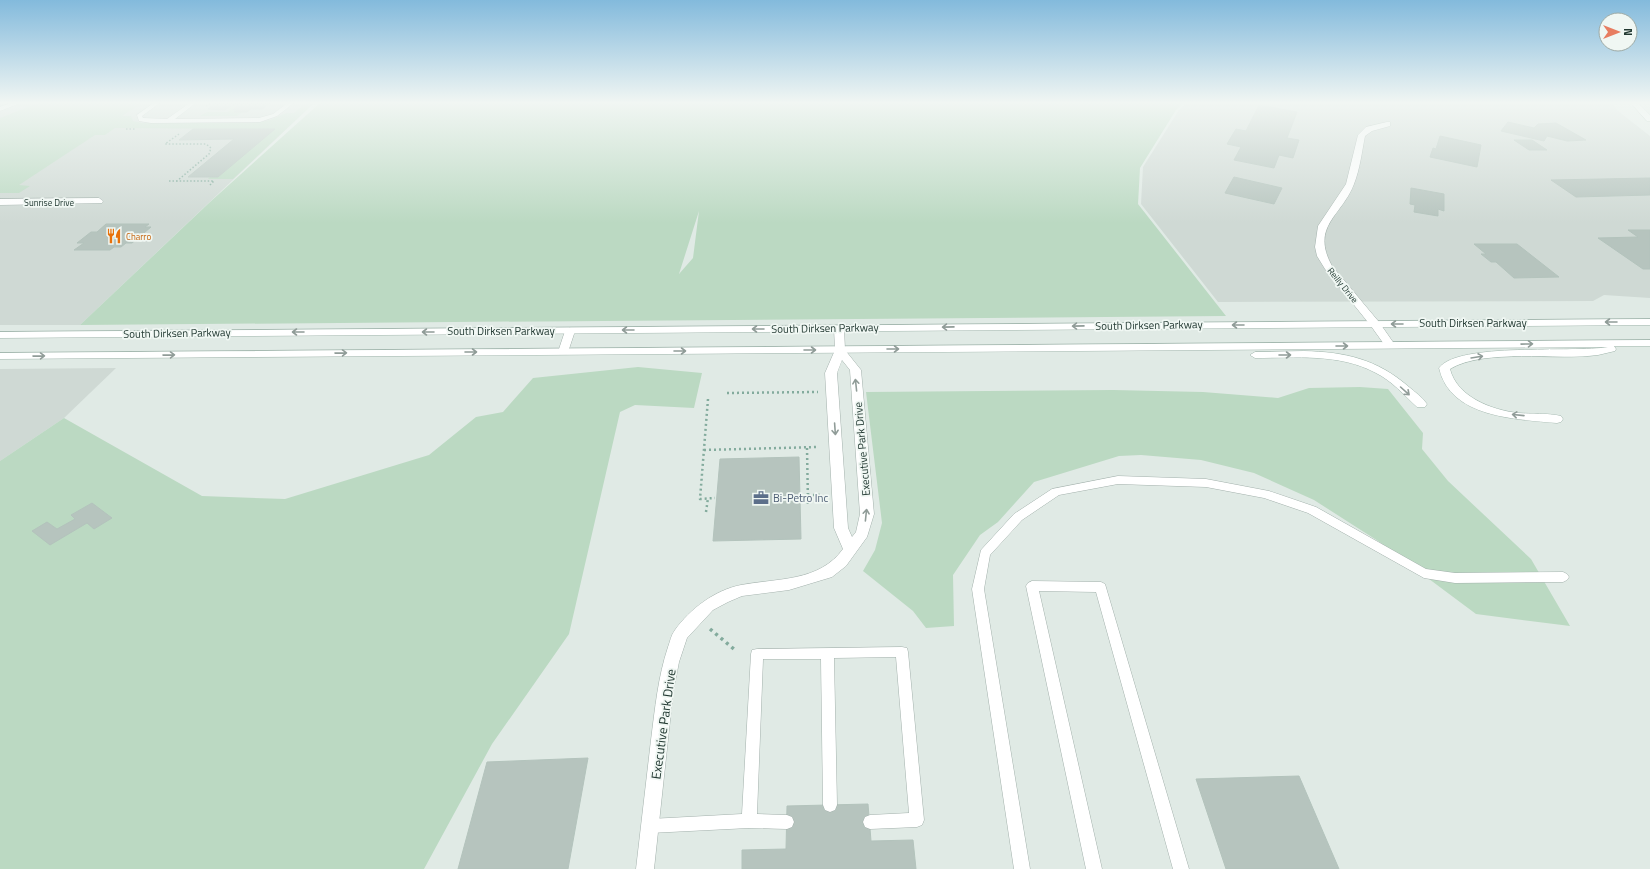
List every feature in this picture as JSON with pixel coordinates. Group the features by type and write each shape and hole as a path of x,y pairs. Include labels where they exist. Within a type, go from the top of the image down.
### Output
{"main road":[{"name":"Reilly Drive","path":"1360,143 1350,184 1322,226 1320,234 1320,247 1328,267 1375,324"},
{"name":"Sunrise Drive","path":"0,202 98,201"},
{"name":"South Dirksen Parkway","path":"2,336 1650,322"},
{"path":"1375,324 1390,345"},
{"path":"839,328 840,350 831,373 841,528 850,549"},
{"path":"563,352 570,331"},
{"name":"South Dirksen Parkway","path":"0,356 1650,343"},
{"path":"1557,419 1500,413 1480,406 1463,396 1448,382 1444,368 1448,364 1461,359 1484,355 1589,353 1650,343"},
{"path":"1037,348 1097,355 1312,354 1341,357 1368,365 1392,378 1421,404"},
{"name":"Executive Park Drive","path":"645,869 665,693 671,662 680,635 694,618 708,606 740,591 789,584 827,573 840,562 862,533 867,514 855,370 840,350"}],"lane":[{"path":"1022,869 978,589 985,553 1018,517 1056,492 1118,480 1206,483 1265,494 1312,510 1424,573 1454,578 1563,577"},
{"path":"1094,869 1032,586 1101,587 1181,869"},
{"path":"749,821 757,654 902,652 917,820 870,822"},
{"path":"827,653 830,805"},
{"path":"650,826 749,821 787,822"}],"path":[{"path":"167,143 165,144 206,144 211,148 209,154 177,181"},
{"path":"169,181 214,181 210,185"},
{"path":"727,393 822,392"},
{"path":"708,399 700,499 715,498"},
{"path":"704,450 818,447"},
{"path":"807,448 808,504"},
{"path":"808,495 816,495"},
{"path":"706,512 708,498"},
{"path":"710,629 735,650"}],"shaded area":[{"path":"0,143 272,143 80,325 0,325"},
{"path":"1158,143 1650,143 1650,298 1604,295 1593,301 1218,302 1141,204 1143,167"},
{"path":"116,368 64,418 0,461 0,369"}],"green space":[{"path":"0,143 84,143 19,185 30,186 19,193 0,193"},
{"path":"258,143 272,143 233,179 208,179 210,177 218,177"},
{"path":"276,143 1156,143 1140,168 1138,204 1226,316 80,325 210,202","holes":["699,211 693,258 679,274"]},
{"path":"638,367 702,373 694,408 635,405 620,412 569,634 492,744 424,869 0,869 0,461 64,418 202,496 285,499 429,455 476,417 503,412 533,378"},
{"path":"1360,387 1388,389 1423,433 1422,449 1448,481 1531,559 1570,626 1476,614 1378,541 1314,500 1254,473 1201,460 1141,455 1119,456 1034,482 998,522 980,535 953,575 954,626 926,628 913,611 863,571 875,550 882,523 866,392 1113,390 1203,392 1278,398 1309,388"}],"building":[{"path":"230,143 259,143 218,177 188,177"},
{"path":"1228,143 1298,143 1293,158 1279,155 1274,168 1234,160 1241,147 1227,144"},
{"path":"1438,143 1470,143 1481,145 1477,167 1430,157 1433,148 1436,149"},
{"path":"1518,143 1536,143 1547,150 1529,150"},
{"path":"1234,177 1282,188 1274,204 1225,193"},
{"path":"1650,178 1650,195 1576,197 1551,180"},
{"path":"1411,188 1444,194 1444,211 1438,209 1438,216 1414,212 1415,205 1410,204"},
{"path":"106,224 149,224 145,227 151,227 132,243 126,243 121,247 114,247 110,250 74,250 84,243 77,243 91,232 97,232"},
{"path":"1628,230 1650,230 1650,269 1643,269 1598,238 1638,237"},
{"path":"1474,244 1517,244 1559,277 1514,278 1496,262 1491,262 1481,254 1486,254"},
{"path":"799,457 801,539 713,541 720,459"},
{"path":"92,503 112,518 94,529 87,523 50,545 32,531 47,522 57,529 75,519 71,515"},
{"path":"588,758 568,869 458,869 487,762"},
{"path":"1299,776 1339,869 1226,869 1196,779"},
{"path":"868,804 871,841 913,840 916,869 742,869 742,850 786,849 787,806"}],"place":[{"name":"Charro","path":"114,236"},
{"name":"Bi-Petro Inc","path":"761,498"}]}
